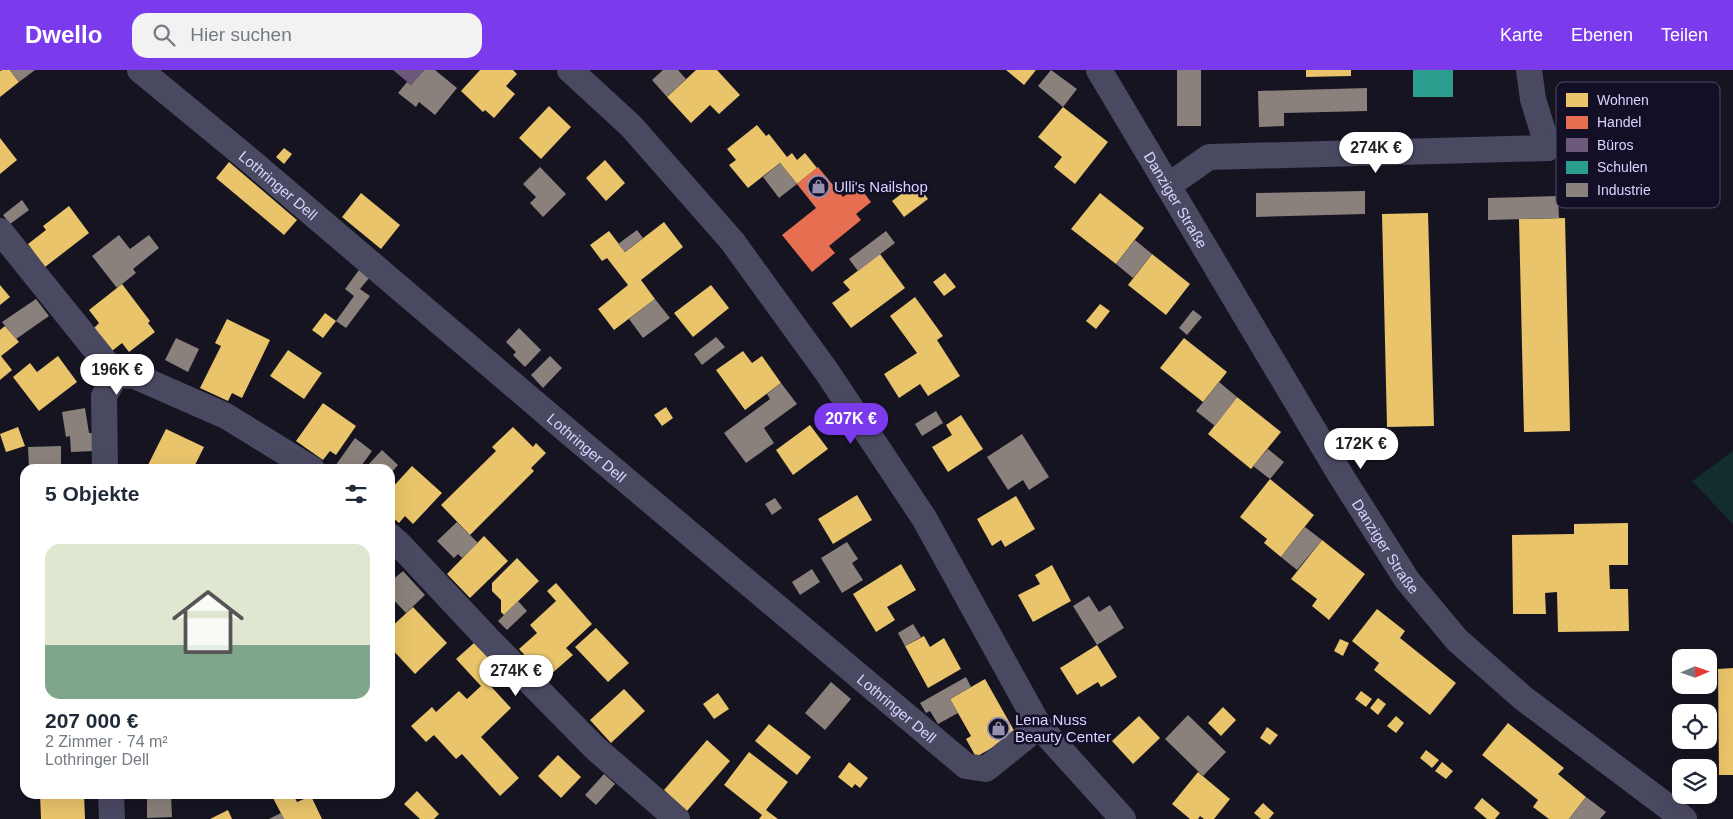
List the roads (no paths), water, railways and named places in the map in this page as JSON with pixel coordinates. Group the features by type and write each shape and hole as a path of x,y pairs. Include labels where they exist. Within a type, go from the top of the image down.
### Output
{"street":[{"name":"Lothringer Dell","path":"140,70 298,200 584,446 966,766 986,769 1039,726"},
{"path":"570,70 631,126 732,241 827,372 924,518 1039,726 1123,819"},
{"name":"Danziger Straße","path":"1099,70 1341,476 1407,580 1457,640 1499,677 1684,819"},
{"path":"1529,70 1533,99 1556,139"},
{"path":"1168,186 1209,157 1556,143"},
{"path":"0,232 116,375 135,376 226,416 304,464"},
{"path":"105,464 104,396 116,375"},
{"path":"395,541 595,748 677,819"},
{"path":"111,799 112,819"}],"place":[{"name":"Ulli's Nailshop","path":"818,186"},
{"name":"Lena Nuss Beauty Center","path":"999,728"}]}
